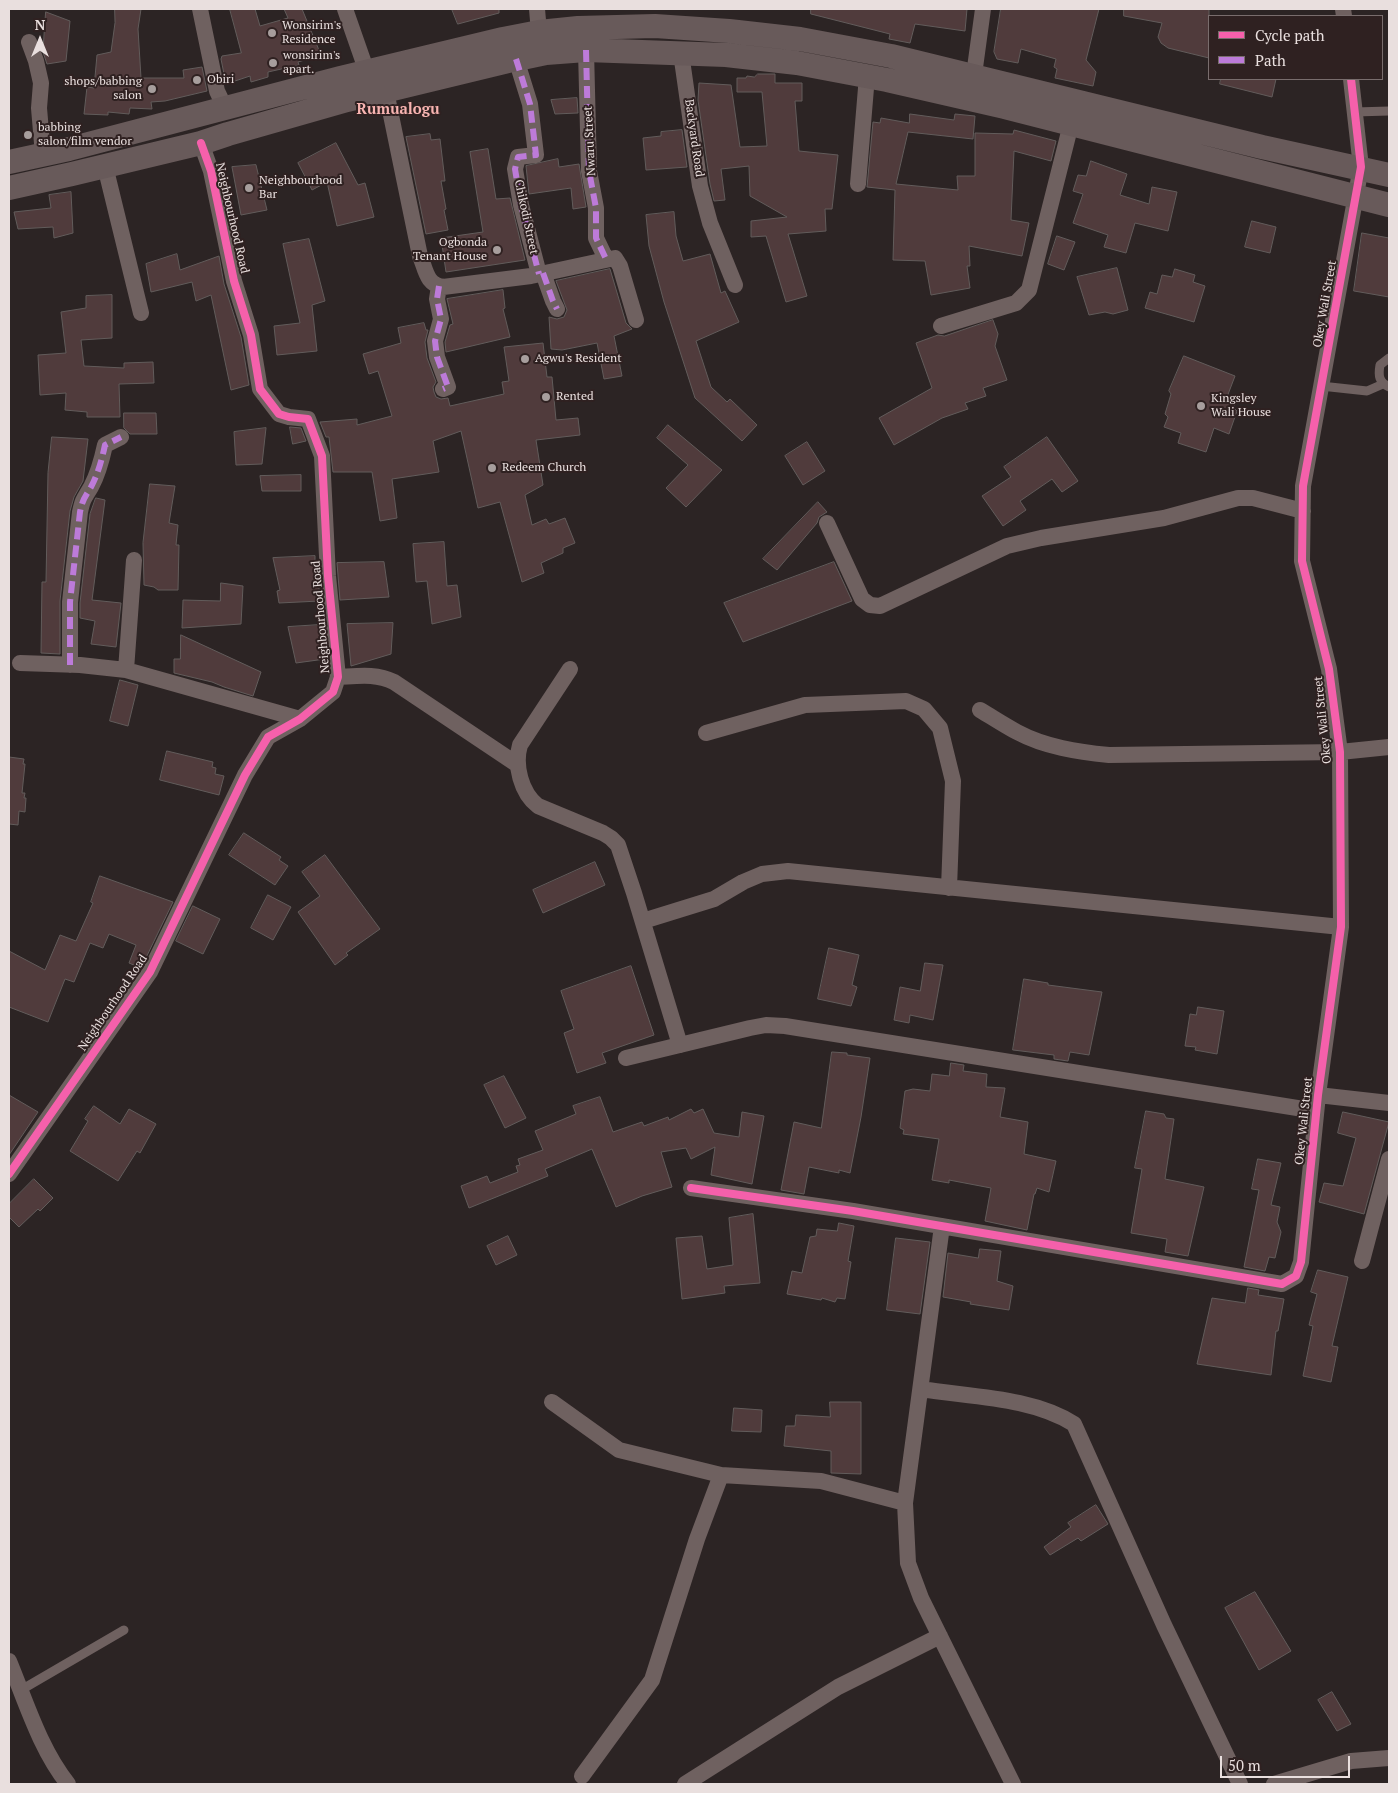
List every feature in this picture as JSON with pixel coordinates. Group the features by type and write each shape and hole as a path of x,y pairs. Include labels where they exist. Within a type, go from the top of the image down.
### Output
{"main road":[{"path":"9,162 43,155 367,72 538,20 578,28 654,26 729,30 800,39 891,56 974,75 1262,146 1389,175"},
{"path":"9,188 201,143 237,131 386,91 516,59 546,53 586,50 726,55 797,63 867,76 996,105 1389,204"}],"street":[{"path":"200,9 218,91 225,108"},
{"path":"345,9 367,72"},
{"path":"974,75 983,9"},
{"path":"654,26 655,52"},
{"path":"29,42 41,83 39,108 43,155"},
{"name":"Nwaru Street","path":"586,50 590,171 596,208 596,238 606,259"},
{"name":"Backyard Road","path":"681,53 700,186 710,223 735,285"},
{"name":"Chikodi Street","path":"516,59 530,104 536,155 518,157 515,169 521,205 541,274"},
{"path":"858,184 867,76"},
{"name":"Okey Wali Street","path":"942,1226 1282,1284 1296,1276 1301,1262 1317,1103 1341,927 1340,752 1329,669 1302,561 1304,486 1361,168 1351,80"},
{"path":"386,91 420,256 430,281 435,286 541,274 615,258 620,266 636,320"},
{"path":"941,326 1016,303 1028,290 1071,124"},
{"name":"Neighbourhood Road","path":"9,1174 150,972 245,775 268,737 300,719 333,692 338,677 328,576 322,456 308,419 289,418 279,414 260,389 251,335 234,281 212,171 201,143"},
{"path":"105,166 142,313"},
{"path":"541,274 557,309"},
{"path":"439,286 437,299 441,319 435,341 438,358 448,387 443,389"},
{"path":"70,665 70,602 81,505 102,461 105,445 121,437"},
{"path":"827,522 862,599 870,605 880,606 1007,546 1041,538 1164,518 1238,498 1253,498 1303,511"},
{"path":"126,670 134,560"},
{"path":"20,663 126,670 300,719"},
{"path":"570,670 520,745 518,765 526,792 538,806 603,833 618,845 680,1045"},
{"path":"338,677 371,675 383,677 394,682 518,765"},
{"path":"706,733 804,705 906,701 924,709 940,728 953,781 949,888"},
{"path":"980,710 1019,733 1048,744 1077,752 1109,755 1340,752 1389,747"},
{"path":"643,922 714,899 762,874 788,871 1341,927"},
{"path":"626,1058 758,1026 785,1026 1317,1103 1389,1103"},
{"path":"1362,1261 1389,1159"},
{"path":"691,1188 853,1211 942,1226 905,1503 908,1563 921,1598 1013,1784"},
{"path":"921,1389 1012,1402 1060,1416 1074,1424 1164,1625 1240,1784"},
{"path":"552,1402 619,1450 721,1475 821,1481 905,1503"},
{"path":"582,1776 652,1680 697,1539 721,1475"},
{"path":"685,1784 838,1687 940,1636"},
{"path":"9,1661 41,1740 57,1771 68,1784"},
{"path":"1274,1784 1351,1761 1389,1758"}],"lane":[{"path":"1355,112 1389,111"},
{"path":"1321,386 1367,391 1386,386 1378,375 1380,365 1389,358"},
{"path":"21,1690 124,1630"}],"building":[{"path":"115,9 141,9 138,29 141,78 184,78 183,70 202,67 207,91 165,101 151,102 152,109 130,108 129,114 108,112 108,115 84,114 87,87 94,88 97,55 111,52"},
{"path":"230,9 255,9 260,26 288,18 284,9 302,9 321,55 298,62 299,65 268,72 268,77 251,82 250,76 226,84 222,56 241,53"},
{"path":"452,9 499,9 499,13 458,24"},
{"path":"811,9 967,9 965,31 915,24 910,43 889,39 890,34 811,14"},
{"path":"1001,9 1099,9 1086,60 1096,72 1093,86 1055,78 1057,69 1054,67 1056,59 1021,49 1018,63 997,59 994,52"},
{"path":"1124,9 1209,9 1208,58 1168,48 1161,43 1158,37 1162,23 1124,16"},
{"path":"46,12 70,21 66,61 47,64 43,52"},
{"path":"758,74 775,74 775,83 802,83 802,101 795,101 799,151 838,155 832,209 825,209 826,231 788,234 807,296 786,302 766,236 751,237 751,221 787,217 750,196 749,166 721,169 725,200 714,201 698,100 699,83 731,85 740,147 767,146 762,92 737,92 737,78 754,77"},
{"path":"1221,80 1276,80 1272,97 1220,84"},
{"path":"577,98 578,113 555,114 551,100"},
{"path":"910,114 954,120 955,114 975,116 973,139 908,132 896,184 958,190 957,176 975,176 975,133 1013,134 1014,130 1056,141 1051,161 1014,151 1011,220 1029,223 1022,256 969,246 970,266 967,266 970,288 931,295 925,261 893,260 895,190 867,187 873,122 880,123 881,118 909,123"},
{"path":"682,130 687,167 646,170 643,138 661,136 661,132"},
{"path":"430,134 431,140 440,139 445,181 441,181 448,230 426,234 406,137"},
{"path":"336,143 358,185 365,183 374,217 337,226 327,182 312,190 298,163"},
{"path":"488,149 496,199 510,198 525,260 446,272 441,238 483,232 470,152"},
{"path":"558,159 559,167 579,164 586,207 573,209 571,188 529,194 526,166"},
{"path":"1091,161 1127,174 1120,195 1149,204 1152,187 1177,192 1168,231 1135,223 1126,253 1104,247 1108,235 1073,223 1083,194 1073,191 1078,175 1086,176"},
{"name":"Neighbourhood Bar","path":"256,165 267,210 241,215 232,167"},
{"path":"71,192 73,233 54,238 53,227 18,229 14,212 51,208 49,195"},
{"path":"674,212 676,236 683,261 710,254 721,293 725,291 739,322 696,341 711,387 727,402 730,399 757,425 742,441 695,398 664,302 649,246 646,215"},
{"path":"1252,221 1276,227 1270,253 1245,247"},
{"path":"1362,233 1389,238 1389,297 1354,291"},
{"path":"1057,236 1075,242 1064,270 1048,264"},
{"path":"309,239 325,301 312,305 317,351 277,355 274,326 300,323 283,244"},
{"path":"177,254 180,270 219,256 224,284 241,337 249,385 231,390 211,295 196,301 192,282 151,292 146,264"},
{"path":"1117,268 1128,310 1113,314 1105,312 1089,315 1077,277"},
{"path":"610,269 626,323 632,329 614,336 622,376 604,379 597,343 562,350 551,349 549,317 557,319 564,317 567,310 556,281"},
{"path":"1175,269 1195,275 1193,282 1205,286 1194,322 1145,308 1150,292 1157,294 1162,275 1172,277"},
{"path":"503,290 505,308 503,309 510,337 446,352 445,342 450,325 453,324 447,299"},
{"path":"112,295 112,338 81,340 84,366 124,368 124,363 153,362 154,383 119,384 120,417 87,417 87,412 65,410 66,393 40,395 38,355 66,353 61,312 86,308 86,296"},
{"path":"993,320 998,334 995,346 1007,380 983,388 986,396 965,403 968,409 942,418 894,445 879,418 932,388 916,343"},
{"path":"424,323 426,330 428,330 425,342 427,358 436,382 433,387 434,392 436,397 441,399 448,398 450,406 504,394 502,382 509,381 504,347 543,343 547,377 552,377 556,420 578,418 580,435 536,440 543,485 525,495 532,525 546,519 549,524 565,518 575,543 563,548 563,553 541,563 544,573 522,582 500,502 478,508 461,431 433,441 439,472 392,479 397,518 380,521 372,472 333,472 329,437 326,437 320,422 357,419 357,425 392,416 378,371 369,374 363,354 401,343 398,328"},
{"name":"Kingsley Wali House","path":"1184,356 1235,376 1227,397 1235,403 1234,408 1237,411 1229,434 1214,428 1206,452 1178,443 1181,433 1164,427 1168,417 1165,414 1171,394 1169,391"},
{"path":"124,413 156,413 157,434 130,434 124,428"},
{"path":"668,425 722,470 686,507 666,488 688,465 657,438"},
{"path":"290,427 301,428 306,441 293,444"},
{"path":"266,428 262,464 236,465 234,432"},
{"path":"52,437 88,439 83,481 74,497 70,511 60,601 60,654 41,653 42,582 46,582 48,473"},
{"path":"1047,437 1078,481 1062,492 1052,479 1020,501 1026,510 1003,526 982,496 1011,477 1004,467"},
{"path":"807,442 825,471 803,485 785,456"},
{"path":"301,475 301,491 262,491 260,476"},
{"path":"150,484 175,486 169,523 178,525 176,545 179,545 178,590 158,590 144,585 143,543"},
{"path":"96,498 105,500 92,600 121,603 116,647 91,644 95,621 80,618 90,514"},
{"path":"818,502 827,512 819,517 817,523 777,570 763,559"},
{"path":"444,542 447,586 457,585 461,617 432,624 427,581 416,582 413,544"},
{"path":"315,556 320,601 279,603 277,591 280,590 273,558"},
{"path":"384,562 389,597 340,600 337,563"},
{"path":"834,562 852,601 743,642 724,603"},
{"path":"221,583 243,586 241,624 182,628 183,600 220,601"},
{"path":"393,623 391,654 351,666 347,624"},
{"path":"319,625 325,659 296,663 288,627"},
{"path":"181,635 261,672 253,696 212,682 174,673 174,659 180,659"},
{"path":"120,680 138,685 128,726 110,721"},
{"path":"167,751 213,762 212,767 216,768 215,774 224,776 219,795 160,780"},
{"path":"9,757 24,759 23,764 25,764 22,793 25,793 24,798 26,798 25,812 19,811 18,825 9,824"},
{"path":"244,833 281,857 279,860 288,866 275,885 229,855"},
{"path":"325,855 380,929 346,953 348,955 335,965 298,912 320,896 302,872"},
{"path":"595,862 605,885 543,913 533,890"},
{"path":"100,876 173,902 141,968 129,963 136,945 109,934 103,948 90,943 74,982 65,979 48,1022 9,1007 9,951 45,970 60,935 76,941 93,903 91,902"},
{"path":"268,895 291,907 273,940 251,928"},
{"path":"193,906 220,919 203,954 176,941"},
{"path":"829,948 859,955 852,985 857,987 851,1006 818,999"},
{"path":"925,963 943,965 933,1020 910,1015 909,1023 894,1020 900,987 920,991"},
{"path":"631,966 654,1035 602,1053 606,1063 577,1073 564,1033 574,1029 561,991"},
{"path":"1024,979 1048,983 1048,985 1102,992 1089,1055 1070,1052 1068,1061 1054,1059 1054,1055 1013,1050"},
{"path":"1198,1007 1224,1011 1217,1054 1195,1050 1196,1047 1185,1046 1190,1014 1196,1015"},
{"path":"832,1052 870,1058 850,1173 839,1170 839,1173 809,1167 804,1194 781,1190 794,1122 821,1128"},
{"path":"951,1063 964,1065 963,1071 987,1074 986,1087 1005,1088 1000,1117 1028,1122 1024,1154 1056,1161 1049,1192 1037,1188 1034,1194 1027,1230 985,1221 991,1188 949,1180 949,1183 932,1180 939,1139 903,1134 904,1130 900,1128 905,1091 913,1089 930,1091 932,1074 949,1076"},
{"path":"504,1076 526,1118 505,1128 484,1085"},
{"path":"9,1095 38,1112 9,1155"},
{"path":"600,1097 613,1132 642,1122 644,1126 668,1117 669,1120 691,1109 694,1113 703,1109 714,1133 739,1137 742,1112 764,1116 752,1184 711,1175 715,1147 691,1159 686,1148 661,1152 672,1187 642,1196 616,1207 592,1149 545,1169 548,1176 469,1208 461,1186 487,1176 490,1183 518,1172 516,1166 520,1165 518,1159 543,1150 535,1131 576,1114 573,1106"},
{"path":"94,1106 120,1124 129,1109 156,1124 140,1153 137,1151 118,1181 70,1151 88,1121 85,1119"},
{"path":"1146,1111 1164,1114 1166,1118 1174,1119 1165,1179 1204,1187 1188,1256 1165,1252 1167,1239 1131,1233 1142,1169 1135,1168"},
{"path":"1343,1112 1389,1122 1364,1214 1319,1202 1324,1183 1343,1186 1356,1138 1338,1133"},
{"path":"1258,1159 1281,1163 1271,1205 1280,1207 1277,1222 1281,1232 1275,1258 1269,1257 1265,1271 1244,1267 1259,1190 1252,1189"},
{"path":"34,1179 53,1198 19,1227 9,1217 9,1204"},
{"path":"753,1214 760,1283 724,1286 725,1293 682,1299 676,1238 702,1236 707,1269 733,1265 729,1218"},
{"path":"839,1223 854,1226 848,1261 851,1262 845,1299 837,1298 835,1302 822,1298 821,1300 787,1294 792,1271 802,1273 810,1237 816,1236 817,1229 837,1231"},
{"path":"508,1236 517,1255 496,1265 487,1246"},
{"path":"896,1238 930,1242 920,1314 887,1310"},
{"path":"980,1249 1001,1251 997,1281 1013,1286 1009,1310 970,1304 971,1302 943,1297 948,1253 978,1258"},
{"path":"1318,1270 1348,1277 1332,1346 1338,1347 1331,1382 1303,1376 1313,1326 1309,1325 1317,1294 1311,1292"},
{"path":"1248,1288 1259,1290 1258,1295 1284,1299 1278,1331 1276,1331 1271,1375 1197,1364 1212,1298 1245,1303"},
{"path":"830,1402 861,1402 861,1474 831,1473 831,1451 784,1446 786,1426 795,1426 796,1415 830,1417"},
{"path":"734,1408 762,1410 761,1432 732,1431"},
{"path":"1096,1505 1108,1524 1081,1541 1078,1538 1050,1555 1044,1547 1071,1527 1068,1523"},
{"path":"1255,1592 1291,1651 1259,1670 1225,1608"},
{"path":"1332,1692 1351,1724 1337,1731 1318,1700"}],"marked path":[{"path":"586,50 589,171 596,208 596,238 606,259"},
{"path":"516,59 530,104 536,155 518,157 515,169 521,205 539,274"},
{"path":"543,273 557,309"},
{"path":"439,286 437,299 441,319 435,341 437,357 448,387 443,389"},
{"path":"70,665 70,602 80,512 83,501 98,472 105,445 121,437"}],"cycle path":[{"path":"691,1188 853,1211 1282,1284 1296,1276 1301,1262 1318,1095 1341,927 1340,752 1329,669 1302,561 1303,486 1361,167 1351,80"},
{"path":"9,1174 150,972 245,775 268,737 300,719 333,692 338,677 328,576 322,456 308,419 279,414 260,389 251,335 234,281 211,171 201,143"}],"place":[{"name":"Wonsirim's Residence","path":"272,33"},
{"name":"wonsirim's apart.","path":"273,63"},
{"name":"Obiri","path":"197,80"},
{"name":"shops/babbing salon","path":"152,89"},
{"name":"babbing salon/film vendor","path":"28,135"},
{"name":"Neighbourhood Bar","path":"249,188"},
{"name":"Ogbonda Tenant House","path":"497,250"},
{"name":"Agwu's Resident","path":"525,359"},
{"name":"Rented","path":"546,397"},
{"name":"Kingsley Wali House","path":"1201,406"},
{"name":"Redeem Church","path":"492,468"}],"district":[{"name":"Rumualogu","path":"398,110"}]}
